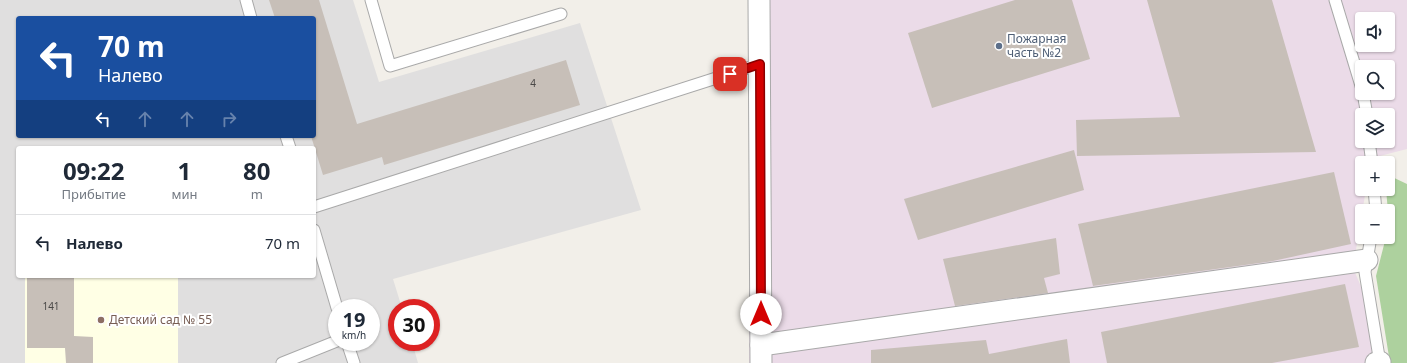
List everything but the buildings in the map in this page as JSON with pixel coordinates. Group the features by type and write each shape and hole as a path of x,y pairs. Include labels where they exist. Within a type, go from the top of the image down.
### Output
{"street":[{"path":"759,0 761,354 1367,260"}],"lane":[{"path":"246,0 251,16"},
{"path":"371,0 390,66 561,14"},
{"path":"1335,0 1355,66"},
{"path":"316,206 760,64"},
{"path":"316,237 334,299"},
{"path":"1370,244 1365,272 1380,363"},
{"path":"282,363 328,345"},
{"path":"350,351 354,363"}],"shaded area":[{"path":"0,0 353,0 379,82 580,23 641,210 393,279 399,299 388,299 388,351 415,351 418,363 0,363"},
{"path":"751,0 1407,0 1407,149 1380,156 1355,156 1355,196 1365,196 1364,204 1355,204 1355,244 1357,244 1353,268 1376,321 1380,363 749,363"},
{"name":"Детский сад № 55","path":"25,278 178,278 178,363 25,363"}],"green space":[{"path":"1395,178 1407,184 1407,363 1390,363 1376,276 1384,244 1395,244 1395,204 1387,204 1387,196 1395,196"}],"place":[{"name":"Пожарная часть №2","path":"999,46"},
{"name":"Детский сад № 55","path":"101,320"}],"route":[{"path":"730,74 760,64 761,314"}]}
